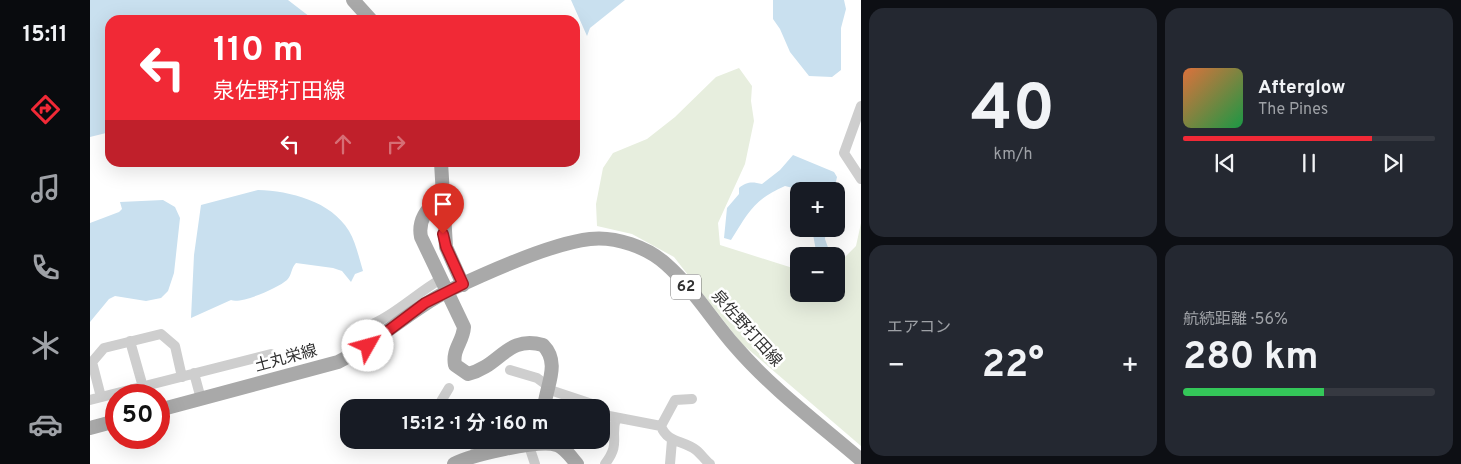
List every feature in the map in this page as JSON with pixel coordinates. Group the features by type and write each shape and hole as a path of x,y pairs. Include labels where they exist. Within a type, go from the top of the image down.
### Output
{"main road":[{"path":"353,0 366,15"},
{"path":"442,167 444,192 443,234 453,289"},
{"path":"444,192 427,210 420,221 419,230 464,327 453,357 455,365 461,371 468,374 479,372 511,348 527,341 543,345 552,358 553,370 545,399"},
{"name":"泉佐野打田線","path":"453,289 568,244 590,239 604,239 636,247 667,265 735,347 761,373 861,460"},
{"name":"土丸栄線","path":"170,407 338,362 360,352 402,318 453,289"},
{"path":"90,428 105,424"},
{"path":"454,464 518,449"},
{"path":"562,449 577,464"}],"street":[{"path":"861,106 844,153 861,179"},
{"path":"363,328 382,321 421,290 441,279"},
{"path":"101,397 92,362 104,348 130,341 160,334 175,346 182,377"},
{"path":"130,341 142,384"},
{"path":"155,384 271,354"},
{"path":"510,370 537,378 547,387 579,399"},
{"path":"194,374 201,399"},
{"path":"443,399 449,388"},
{"path":"90,400 105,396"},
{"path":"692,399 675,400 661,426 663,432 672,440 695,450 710,464"},
{"path":"610,416 661,426"},
{"path":"605,464 614,452 613,429 616,418"},
{"path":"670,464 672,440"},
{"path":"530,449 535,464"}],"green space":[{"path":"739,68 752,86 751,101 754,121 745,164 718,223 720,245 790,267 790,302 845,302 845,257 856,246 861,223 861,446 741,343 674,257 632,234 597,226 596,204 603,168 613,153 647,139 675,117 716,77"}],"water":[{"path":"90,0 288,0 308,15 105,15 105,133 90,137"},
{"path":"571,0 625,0 590,28 587,36 580,20 580,15 578,15"},
{"path":"773,0 844,0 846,9 841,28 841,70 832,77 809,76 790,52 780,29 773,19"},
{"path":"793,155 834,172 837,177 836,182 790,182 790,187 785,186 774,191 759,202 748,214 731,240 724,238 727,208 739,194 739,188 750,183 762,184 780,170"},
{"path":"258,190 296,196 321,205 332,212 349,231 363,271 355,274 351,282 342,271 296,263 287,280 276,287 251,298 231,300 191,318 194,255 201,205"},
{"path":"163,200 175,207 180,218 174,273 168,291 161,298 146,301 115,296 109,299 90,322 90,223 119,212 122,209 120,202"},
{"path":"813,237 825,237 828,247 815,247"}],"route":[{"path":"368,346 402,318 425,303 463,284 452,262 443,234"}]}
